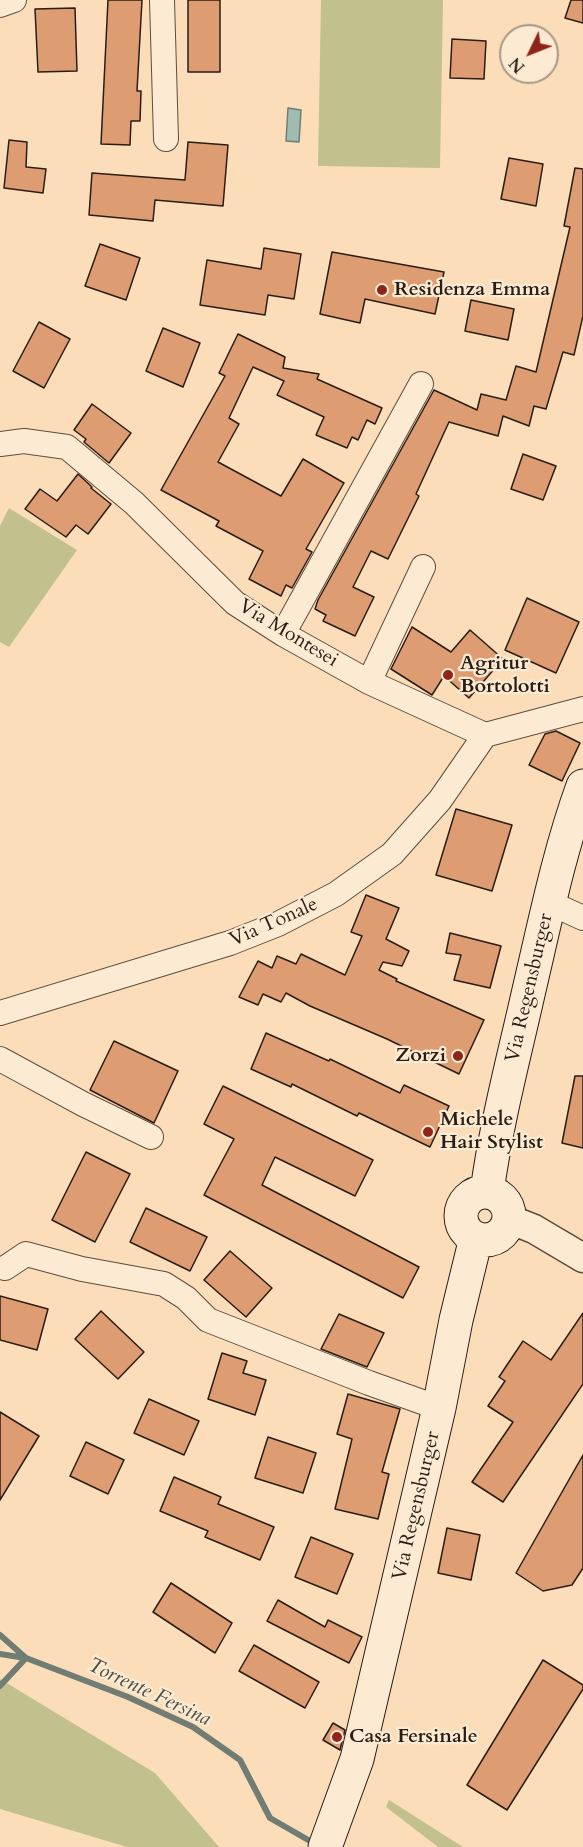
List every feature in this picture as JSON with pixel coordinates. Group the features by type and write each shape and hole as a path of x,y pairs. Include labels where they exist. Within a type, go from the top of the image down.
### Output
{"main road":[{"name":"Via Regensburger","path":"487,1192 500,1114 571,819 583,786"},
{"path":"487,1192 503,1200 509,1219 505,1230 499,1236 484,1240 476,1238 464,1228 461,1213 468,1200 487,1192"},
{"name":"Via Regensburger","path":"325,1847 353,1772 387,1635 476,1238"}],"street":[{"path":"0,5 14,0"},
{"path":"162,0 166,139"},
{"path":"283,634 421,384"},
{"name":"Via Montesei","path":"0,444 24,441 67,447 135,503 235,603 283,634 369,682 485,735"},
{"path":"369,682 423,567"},
{"path":"485,735 583,709"},
{"name":"Via Tonale","path":"0,1013 230,943 278,924 336,894 393,854 440,800 485,735"},
{"path":"550,903 583,918"},
{"path":"0,1059 83,1104 151,1137"},
{"path":"509,1219 534,1229 583,1258"},
{"path":"5,1268 26,1254 82,1269 164,1284 186,1298 208,1320 439,1408"}],"shaded area":[{"path":"321,0 443,0 440,168 318,166"},
{"path":"9,508 77,550 9,647 0,642 0,526"},
{"path":"0,1679 155,1773 219,1847 127,1847 0,1809"},
{"path":"389,1800 463,1847 438,1847 386,1807"}],"water":[{"path":"288,108 301,110 299,142 286,141"}],"building":[{"path":"108,0 142,0 137,91 141,91 140,121 131,121 130,145 101,144"},
{"path":"188,0 220,0 220,72 188,72"},
{"path":"571,0 583,0 583,23 565,18"},
{"path":"75,8 77,71 38,72 35,9"},
{"path":"452,39 486,41 484,79 450,78"},
{"path":"9,140 27,142 26,167 46,169 43,193 4,188"},
{"path":"188,142 228,145 223,206 155,200 153,221 89,215 92,173 185,180"},
{"path":"509,158 543,164 536,206 501,199"},
{"path":"575,168 583,169 583,316 574,355 563,352 546,409 534,406 529,426 503,416 498,436 449,422 416,494 419,496 388,559 371,551 353,587 374,597 355,636 323,621 326,615 315,609 318,600 434,390 477,410 481,394 506,400 516,366 536,372 570,227 564,226"},
{"path":"100,244 140,258 126,300 85,286"},
{"path":"264,248 301,254 294,299 268,295 265,315 200,305 207,260 261,269"},
{"name":"Residenza Emma","path":"332,252 444,272 435,314 365,299 360,323 320,314"},
{"path":"471,300 514,309 508,340 465,331"},
{"path":"39,322 70,339 44,388 13,371"},
{"path":"163,328 200,343 183,387 146,371"},
{"path":"238,334 285,357 283,368 319,374 317,379 382,408 375,424 367,420 358,440 352,437 347,448 316,435 324,417 277,395 284,381 253,367 229,418 239,424 218,462 281,496 303,459 344,483 306,549 312,552 292,588 286,585 281,596 249,579 263,551 216,526 219,521 161,490 225,376 219,373"},
{"path":"92,404 131,433 109,463 84,442 86,439 74,430"},
{"path":"523,454 556,466 543,500 511,489"},
{"path":"78,474 111,504 88,534 76,525 66,537 25,509 40,489 57,501"},
{"path":"527,598 579,622 556,673 505,650"},
{"path":"412,627 451,652 470,630 503,659 469,698 444,676 432,695 391,669"},
{"path":"556,731 580,743 562,781 529,765 545,734"},
{"path":"456,809 512,825 492,891 436,875"},
{"path":"366,895 399,908 386,939 409,951 402,966 383,962 379,970 397,979 396,981 484,1020 459,1074 286,993 281,1002 263,994 258,1005 239,997 258,961 272,968 277,956 296,964 301,954 345,975 362,936 351,932"},
{"path":"450,933 501,946 490,988 454,980 461,955 446,953"},
{"path":"266,1033 329,1061 330,1059 400,1093 404,1085 449,1106 430,1147 359,1113 357,1116 292,1084 291,1087 251,1069"},
{"path":"114,1041 178,1071 154,1123 90,1090"},
{"path":"575,1076 583,1076 583,1148 562,1143"},
{"path":"223,1086 373,1160 355,1196 275,1157 262,1185 419,1267 403,1298 204,1195 234,1139 204,1124"},
{"path":"86,1152 130,1174 95,1242 52,1220"},
{"path":"146,1208 207,1237 190,1271 130,1242"},
{"path":"230,1251 272,1288 246,1317 204,1280"},
{"path":"0,1296 48,1309 37,1350 0,1340"},
{"path":"101,1311 144,1352 118,1379 75,1339"},
{"path":"583,1313 583,1384 503,1502 472,1482 513,1422 488,1406 505,1381 499,1377 523,1341 551,1360"},
{"path":"339,1314 384,1333 367,1367 321,1349"},
{"path":"222,1353 247,1361 243,1373 266,1380 255,1415 208,1399"},
{"path":"348,1394 400,1409 382,1472 389,1474 378,1519 335,1509 352,1439 337,1434"},
{"path":"149,1399 199,1421 184,1455 134,1433"},
{"path":"0,1412 39,1436 0,1500"},
{"path":"268,1437 316,1453 303,1493 255,1478"},
{"path":"86,1442 124,1460 108,1494 70,1476"},
{"path":"583,1455 583,1568 572,1585 543,1591 516,1573"},
{"path":"174,1477 221,1497 218,1504 274,1527 260,1560 205,1537 208,1531 160,1511"},
{"path":"447,1528 480,1535 471,1580 438,1573"},
{"path":"311,1537 353,1554 337,1594 295,1577"},
{"path":"171,1583 232,1623 215,1653 153,1612"},
{"path":"278,1600 325,1627 328,1620 362,1637 349,1663 267,1621"},
{"path":"254,1645 319,1682 305,1708 239,1671"},
{"path":"543,1660 583,1685 583,1689 507,1810 467,1785"},
{"name":"Casa Fersinale","path":"333,1723 345,1730 340,1750 323,1740"}],"waterway":[{"name":"Torrente Fersina","path":"0,1635 26,1658 128,1697 193,1727 240,1760 270,1818 317,1845"},
{"path":"0,1654 25,1658"},
{"path":"0,1686 26,1658"}],"place":[{"name":"Residenza Emma","path":"382,290"},
{"name":"Agritur Bortolotti","path":"448,675"},
{"name":"Zorzi","path":"458,1056"},
{"name":"Michele Hair Stylist","path":"428,1132"},
{"name":"Casa Fersinale","path":"337,1737"}]}
